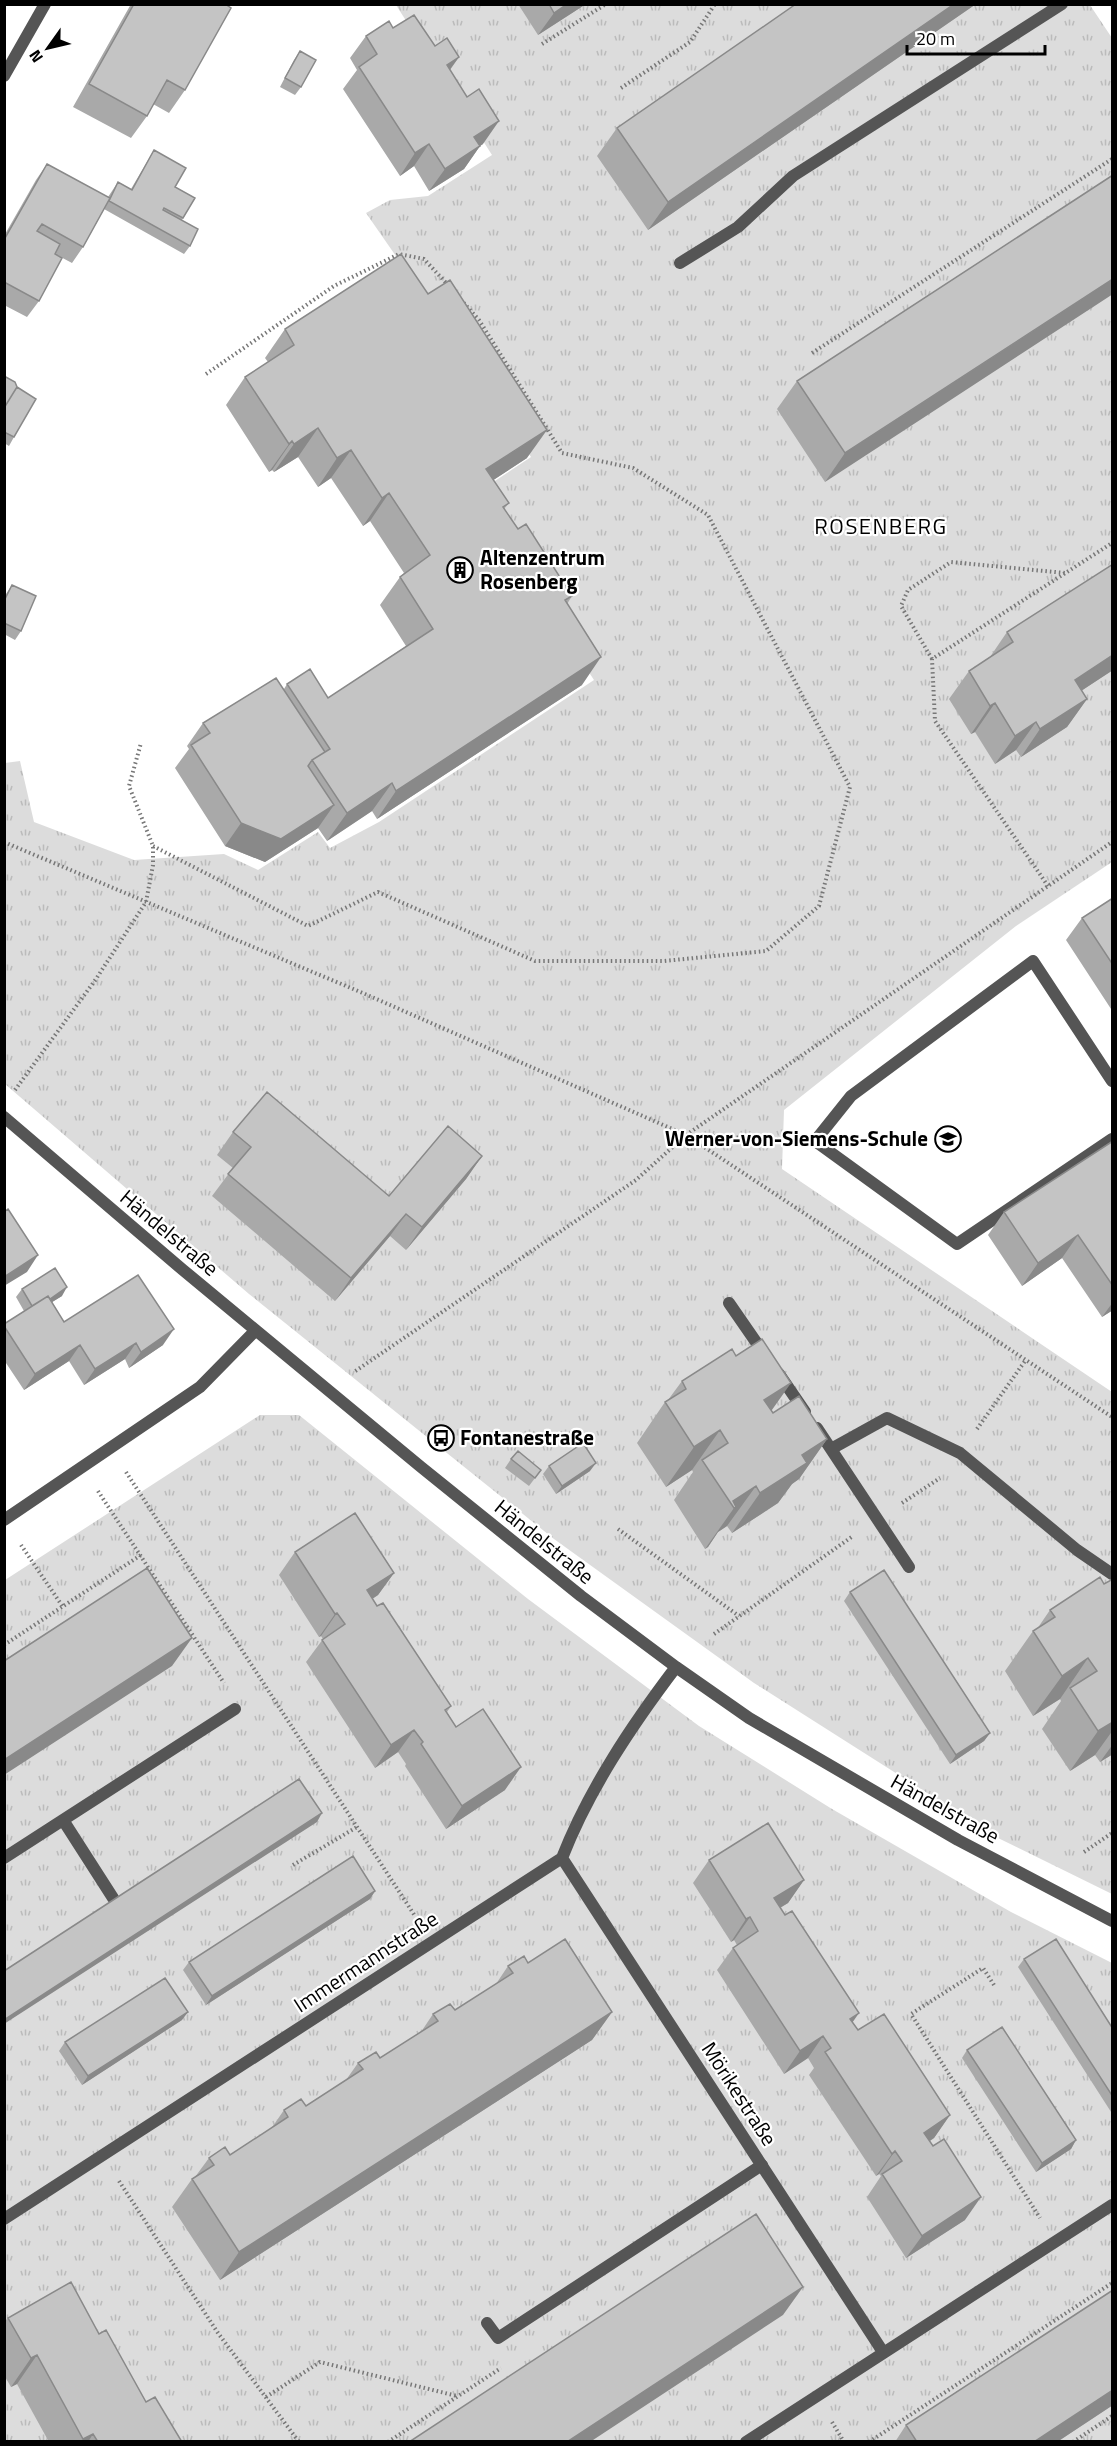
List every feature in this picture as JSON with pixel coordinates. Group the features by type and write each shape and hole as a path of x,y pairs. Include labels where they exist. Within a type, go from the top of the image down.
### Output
{"street":[{"path":"4,76 45,4"},
{"path":"680,263 738,226 793,176 1062,4"},
{"path":"1113,1081 1033,961 851,1096 815,1141 957,1244 1113,1139"},
{"name":"Händelstraße","path":"4,1117 255,1331 515,1544 676,1667 759,1724 958,1840 1113,1921"},
{"path":"729,1303 831,1449 909,1567"},
{"path":"4,1520 200,1387 255,1331"},
{"path":"831,1449 888,1418 960,1453 1077,1550 1113,1574"},
{"path":"562,1858 583,1810 644,1709 676,1667"},
{"path":"4,1858 235,1709"},
{"path":"63,1820 113,1898"},
{"name":"Immermannstraße","path":"4,2219 562,1858"},
{"name":"Mörikestraße","path":"562,1858 883,2352"},
{"path":"488,2323 498,2338 762,2165"},
{"path":"746,2442 1113,2205"}],"path":[{"path":"542,44 606,4"},
{"path":"621,88 690,42 715,4"},
{"path":"812,353 1113,159"},
{"path":"153,846 308,926 378,892 535,961 664,961 766,951 819,906 850,787 708,514 633,468 562,453 479,320 424,259 399,254 334,286 206,374"},
{"path":"933,659 1113,543"},
{"path":"1048,886 936,721 933,659 901,606 908,590 951,562 1066,573"},
{"path":"11,1094 96,979 146,902 153,865 153,846 129,786 141,743"},
{"path":"4,842 365,994 686,1135 1113,1417"},
{"path":"329,1390 364,1363 636,1180 686,1135 1113,842"},
{"path":"686,1135 815,1141"},
{"path":"985,1418 1025,1361"},
{"path":"111,1449 433,1942"},
{"path":"83,1468 228,1689 235,1709"},
{"path":"618,1529 739,1616"},
{"path":"17,1540 63,1607"},
{"path":"4,1645 141,1555"},
{"path":"293,1865 357,1827"},
{"path":"1084,1852 1113,1833"},
{"path":"994,1985 983,1968 911,2014 1054,2241"},
{"path":"102,2155 218,2334 299,2442"},
{"path":"870,2442 1113,2283"},
{"path":"266,2397 320,2362 458,2396"},
{"path":"1073,2442 1113,2416"}],"green space":[{"path":"396,5 1090,5 1112,38 1112,862 1016,926 784,1110 782,1169 1112,1392 1112,1894 998,1838 754,1683 554,1539 249,1294 5,1084 5,763 20,761 34,822 134,860 224,854 258,870 318,832 330,848 379,822 594,680 472,496 531,457 366,213 390,200 428,196 492,155"},
{"path":"260,1415 299,1415 528,1599 699,1726 832,1809 1011,1912 1112,1963 1112,2441 5,2442 5,1580"}],"building":[{"path":"134,4 225,4 231,8 185,90 167,80 147,116 89,84"},
{"path":"549,4 567,4 554,13"},
{"path":"796,4 954,4 668,202 617,128"},
{"path":"414,15 435,46 447,38 459,57 447,65 467,97 479,89 499,121 474,137 480,146 445,169 429,144 415,153 359,67 377,54 366,36 389,21 393,28"},
{"path":"300,51 316,60 301,87 285,78"},
{"path":"154,150 186,168 175,187 195,198 183,218 164,208 163,210 198,229 190,246 109,201 118,182 132,190"},
{"path":"47,164 110,198 83,247 42,224 37,231 60,244 55,254 62,258 39,301 4,282 4,240"},
{"path":"1113,175 1113,279 845,453 797,381"},
{"name":"Altenzentrum Rosenberg","path":"401,254 428,294 450,280 547,430 486,469 509,503 503,507 518,529 526,524 572,596 565,600 601,657 396,791 392,783 347,813 312,760 330,749 287,684 310,669 328,698 433,629 400,577 430,555 389,493 382,498 351,450 337,458 318,428 294,444 292,441 289,444 245,377 294,345 285,329"},
{"path":"4,376 15,382 17,387 4,408"},
{"path":"17,387 36,399 14,437 4,432 4,408"},
{"path":"1113,564 1113,655 1075,680 1087,699 1040,729 1036,722 1015,736 995,703 990,706 969,671 1013,642 1007,632"},
{"path":"12,585 36,596 21,631 4,623 4,601"},
{"path":"276,678 325,752 312,760 308,766 334,805 281,839 241,823 191,745 210,733 203,723"},
{"path":"1113,898 1113,965 1082,918"},
{"path":"267,1092 389,1196 448,1126 482,1156 422,1227 406,1214 351,1278 228,1174 251,1147 233,1132"},
{"path":"1113,1141 1113,1286 1078,1235 1038,1263 1004,1212"},
{"path":"8,1209 38,1255 4,1277 4,1212"},
{"path":"55,1268 67,1287 50,1299 48,1296 32,1306 22,1289"},
{"path":"138,1275 174,1329 141,1352 136,1343 95,1369 80,1345 35,1374 4,1326 48,1296 64,1322"},
{"path":"762,1339 791,1383 764,1400 773,1413 799,1396 827,1439 802,1455 807,1463 760,1493 756,1486 733,1501 736,1507 734,1508 702,1460 728,1443 720,1430 694,1447 665,1402 686,1389 682,1381 732,1349 736,1356"},
{"path":"583,1443 596,1463 562,1486 549,1466"},
{"path":"518,1451 541,1470 535,1478 511,1459"},
{"path":"355,1513 394,1573 367,1590 377,1606 383,1603 451,1706 445,1710 456,1727 483,1709 521,1767 462,1806 414,1730 391,1745 322,1640 345,1624 337,1613 335,1614 295,1552"},
{"path":"147,1568 192,1638 4,1760 4,1661"},
{"path":"884,1570 990,1733 956,1755 850,1592"},
{"path":"1100,1577 1104,1584 1113,1579 1113,1722 1098,1731 1070,1688 1097,1671 1088,1658 1062,1676 1033,1631 1055,1617 1050,1610"},
{"path":"299,1779 322,1813 4,2020 4,1971"},
{"path":"768,1823 804,1880 774,1898 785,1915 792,1911 859,2013 850,2019 858,2030 884,2014 950,2115 924,2133 933,2146 944,2139 981,2197 922,2236 882,2174 902,2161 895,2151 892,2154 825,2052 831,2048 823,2036 800,2051 733,1948 758,1931 750,1917 746,1919 709,1860"},
{"path":"353,1856 375,1891 212,1996 189,1962"},
{"path":"565,1939 612,2012 239,2252 192,2179 214,2165 209,2158 225,2147 230,2155 288,2117 284,2110 301,2099 306,2106 363,2069 358,2063 376,2052 380,2058 438,2021 433,2014 450,2004 455,2010 513,1973 508,1966 524,1956 528,1963"},
{"path":"1056,1939 1113,2029 1113,2097 1024,1959"},
{"path":"165,1978 188,2012 88,2076 65,2042"},
{"path":"1002,2027 1076,2140 1042,2163 967,2050"},
{"path":"756,2214 803,2287 567,2442 409,2442"},
{"path":"71,2282 99,2334 106,2330 146,2402 155,2397 182,2442 98,2442 93,2434 83,2439 37,2355 31,2358 8,2318"},
{"path":"1113,2290 1113,2390 1034,2442 917,2442 906,2425"}],"place":[{"name":"Altenzentrum Rosenberg","path":"460,570"},
{"name":"Werner-von-Siemens-Schule","path":"948,1139"},
{"name":"Fontanestraße","path":"441,1438"}],"district":[{"name":"ROSENBERG","path":"881,526"}]}
